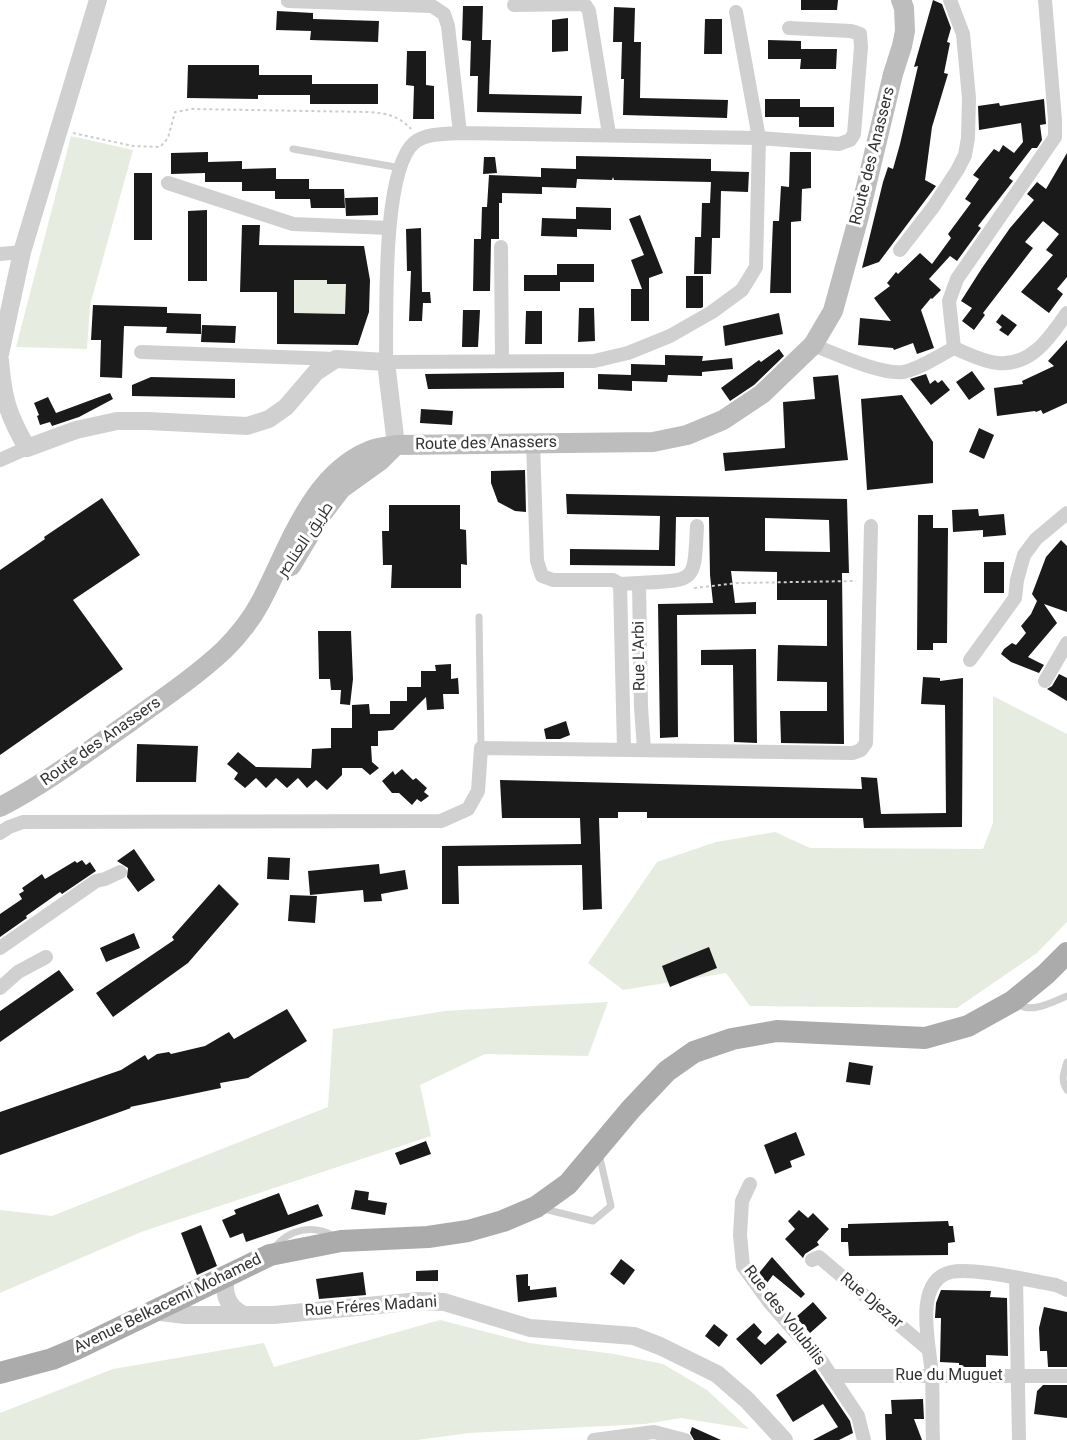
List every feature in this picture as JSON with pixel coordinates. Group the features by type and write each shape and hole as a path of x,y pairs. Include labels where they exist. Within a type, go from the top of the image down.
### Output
{"main road":[{"path":"888,0 892,7 896,29 893,74"},
{"path":"901,0 904,8 905,31"},
{"path":"893,74 916,0"},
{"name":"Route des Anassers","path":"0,807 34,789 197,674 242,631 266,598 307,507 336,471 369,450 396,445 653,442 687,435 723,420 762,394 813,345 833,311 859,216 893,74"},
{"name":"Avenue Belkacemi Mohamed","path":"0,1373 52,1359 270,1255 341,1241 428,1237 468,1231 503,1221 536,1207 568,1184 631,1109 667,1071 694,1052 732,1039 777,1031 925,1038 968,1026 1012,1001 1046,974 1067,953"}],"street":[{"path":"0,354 22,252 98,0"},
{"path":"900,250 934,206 965,155 968,138 969,98 963,34 950,0"},
{"path":"954,348 950,301 957,279 1054,137 1055,120 1045,0"},
{"path":"288,1 432,6 444,14 448,26 460,133"},
{"path":"514,5 581,4 586,6 589,11 609,134"},
{"path":"141,352 386,362 594,361 628,353 670,336 696,322 742,290 756,267 759,138 736,12"},
{"path":"396,445 386,362 389,228 394,186 415,142 431,135 460,133 759,138 839,144 850,140 854,134 860,34 851,31 789,28"},
{"path":"168,183 293,224 389,228"},
{"path":"501,247 502,361"},
{"path":"0,254 22,252"},
{"path":"813,345 874,368 896,372 915,368 954,348 998,363 1017,361 1034,353 1046,343 1067,313"},
{"path":"0,460 76,430 117,422 148,421 247,426 270,419 286,407 316,372 336,359"},
{"path":"0,360 3,393 13,423 27,448"},
{"path":"533,443 537,561 542,576 553,580 613,580 620,584 675,581 685,578 695,566 697,526"},
{"path":"970,660 1015,598 1024,555 1036,539 1067,513"},
{"path":"0,833 9,826 23,822 441,821 468,809 473,800 478,790 481,748 853,753 861,750 866,744 871,526"},
{"name":"Rue L'Arbi","path":"639,583 644,749"},
{"path":"620,584 624,749"},
{"path":"1045,681 1067,643"},
{"path":"0,948 96,881 120,872"},
{"path":"1,983 46,957"},
{"name":"Rue des Volubilis","path":"750,1184 742,1201 740,1236 743,1266 770,1303 822,1362 858,1416 864,1440"},
{"name":"Rue Djezar","path":"812,1260 819,1257 929,1350"},
{"path":"933,1440 932,1377 926,1306 934,1282 949,1272 965,1271 1056,1285 1067,1290"},
{"path":"225,1276 226,1297 232,1307 242,1314"},
{"path":"1016,1278 1019,1440"},
{"name":"Rue Fréres Madani","path":"152,1311 185,1315 274,1315 419,1301 444,1302 530,1328 634,1336 717,1374 747,1400 784,1440"},
{"name":"Rue du Muguet","path":"831,1376 1067,1376"},
{"path":"594,1440 654,1432 685,1440"}],"lane":[{"path":"293,149 401,168"},
{"path":"479,617 481,748"},
{"path":"1012,1001 1024,1008 1035,1008 1067,996"},
{"path":"1067,1062 1062,1077 1067,1090"},
{"path":"536,1207 593,1221 611,1206 598,1150"}],"path":[{"path":"59,130 133,146 160,147 168,138 175,112 182,109 283,109 386,114 398,117 421,140"},
{"path":"675,581 680,590 738,583 870,581"}],"shaded area":[{"path":"71,136 133,150 90,305 87,349 16,347"},
{"path":"294,280 327,280 327,284 346,284 345,314 294,313"},
{"path":"993,696 1067,734 1067,922 1037,953 957,1008 750,1006 726,973 623,990 588,963 657,862 716,842 775,832 810,848 983,849 993,823"},
{"path":"608,1002 588,1056 485,1054 420,1085 431,1136 141,1232 0,1293 0,1210 52,1216 328,1107 333,1029 445,1011"},
{"path":"440,1320 529,1343 614,1354 663,1364 707,1390 749,1429 681,1418 645,1424 469,1433 417,1440 0,1440 0,1413 113,1369 264,1343 274,1367"}],"building":[{"path":"801,0 838,0 837,10 801,10"},
{"path":"933,0 942,4 951,28 947,42 950,43 944,73 948,74 932,127 925,180 936,186 879,262 862,268 883,182 888,167 893,169 900,144 918,66 914,67"},
{"path":"463,6 483,6 482,40 491,40 489,94 582,96 581,114 477,112 478,76 470,76 471,41 462,40"},
{"path":"614,7 635,8 634,42 641,42 640,98 728,100 727,118 623,115 622,42 613,42"},
{"path":"277,11 313,13 313,19 379,21 378,42 310,40 311,31 276,30"},
{"path":"568,18 568,51 552,52 552,20"},
{"path":"705,19 722,19 722,54 704,54"},
{"path":"768,40 801,41 801,49 837,49 836,69 800,69 801,59 768,59"},
{"path":"407,51 426,51 426,85 434,86 434,119 413,119 414,86 406,85"},
{"path":"188,65 259,65 259,75 312,75 312,84 378,84 378,104 310,104 310,95 258,95 258,99 187,98"},
{"path":"765,99 800,99 800,107 834,107 834,127 799,127 799,117 765,117"},
{"path":"1044,99 1046,124 1040,125 1042,140 1037,148 1032,148 1009,178 1013,181 978,226 981,228 957,261 950,256 929,279 941,290 921,310 934,348 917,354 913,343 894,350 893,348 858,345 860,318 891,321 874,298 890,286 887,283 896,272 898,274 920,253 932,264 951,238 948,234 971,203 965,199 979,179 973,175 985,160 994,149 999,152 1003,145 1014,153 1023,142 1021,123 979,130 978,106 999,103 1000,106"},
{"path":"208,152 208,162 242,161 242,169 276,168 276,179 309,179 309,189 344,189 345,208 311,208 310,199 275,199 275,191 242,191 242,182 205,182 205,173 171,174 171,153"},
{"path":"790,152 811,152 811,188 802,189 801,221 791,222 791,293 770,293 773,221 779,221 781,186 789,187"},
{"path":"1067,153 1067,277 1057,289 1063,294 1049,313 1021,292 1053,255 1046,250 1059,234 1043,221 1025,242 1033,248 983,313 985,315 974,330 962,321 972,308 961,301 1010,228 1034,200 1027,194 1037,182 1046,189"},
{"path":"576,156 711,159 711,171 749,172 748,192 721,191 720,238 712,238 711,274 694,274 695,237 701,237 702,203 710,203 711,182 614,180 613,177 612,180 577,179 576,188 542,187 542,194 502,193 502,203 499,203 499,239 491,239 490,291 473,291 474,239 481,239 482,207 487,207 489,175 541,177 541,168 576,169"},
{"path":"484,157 495,157 497,173 483,174"},
{"path":"134,173 152,173 152,240 134,240"},
{"path":"378,197 378,215 346,216 345,198"},
{"path":"576,207 611,208 611,230 577,229 577,237 541,236 542,218 576,219"},
{"path":"207,210 207,281 188,281 188,211"},
{"path":"640,215 663,273 649,278 649,321 631,321 631,289 642,289 631,260 644,255 629,219"},
{"path":"242,225 260,225 259,245 364,246 370,280 369,312 358,345 277,344 277,292 240,292","holes":["294,280 327,280 327,284 346,284 345,314 294,313"]},
{"path":"421,228 422,292 430,292 431,303 423,303 422,321 409,321 411,271 407,271 406,229"},
{"path":"557,264 594,264 594,282 560,282 560,291 524,291 524,275 557,275"},
{"path":"686,276 703,276 703,307 686,308"},
{"path":"93,305 167,307 167,313 201,314 201,334 166,333 167,327 124,326 122,378 100,377 101,340 91,340"},
{"path":"579,308 594,308 595,341 578,342"},
{"path":"463,310 480,310 478,347 462,347"},
{"path":"526,311 542,311 542,344 525,344"},
{"path":"779,313 783,334 725,346 723,326"},
{"path":"1002,314 1017,325 1008,336 999,330 1002,327 996,322"},
{"path":"202,325 236,326 235,343 201,342"},
{"path":"1067,340 1067,403 1043,414 1041,410 997,416 994,388 1023,384 1022,381 1054,366 1048,361"},
{"path":"779,349 784,356 754,385 730,401 721,388 759,360 761,362"},
{"path":"665,355 703,356 702,361 732,358 733,369 702,372 702,376 668,375 667,382 632,381 632,391 598,389 598,374 631,375 631,364 665,365"},
{"path":"972,371 985,389 969,400 956,382"},
{"path":"564,372 564,388 428,389 425,374"},
{"path":"926,374 930,384 935,380 938,383 942,380 950,390 931,405 910,379"},
{"path":"838,375 848,460 725,471 723,453 785,448 783,402 815,399 813,377"},
{"path":"151,377 235,379 235,398 132,396 132,385"},
{"path":"110,393 113,399 79,417 52,426 50,422 40,425 34,403 48,397 56,413"},
{"path":"902,395 933,442 933,483 867,490 861,399"},
{"path":"421,409 453,411 452,425 420,423"},
{"path":"979,428 994,435 984,459 969,452"},
{"path":"525,470 526,512 515,511 498,502 491,483 491,471"},
{"path":"566,494 847,499 849,573 842,573 844,744 781,743 780,711 827,711 827,682 777,681 778,645 827,646 827,600 777,600 777,572 731,571 735,603 756,602 756,614 677,615 678,737 660,738 658,604 713,603 709,517 676,517 675,566 570,565 570,549 659,550 660,516 567,514","holes":["765,518 829,520 830,552 765,551"]},
{"path":"102,498 140,555 73,600 123,669 0,755 0,570"},
{"path":"389,505 460,505 460,529 466,530 467,565 461,564 461,588 391,588 392,565 383,565 382,531 389,531"},
{"path":"978,509 979,516 1004,514 1006,535 983,537 983,530 953,532 952,510"},
{"path":"918,515 933,515 933,528 948,528 947,643 933,643 933,650 917,650"},
{"path":"1061,540 1067,546 1067,612 1044,604 1057,623 1028,657 1044,665 1039,673 1011,662 1001,654 1012,643 1016,645 1026,633 1021,626 1031,614 1037,601 1032,594 1046,557"},
{"path":"984,562 1004,562 1004,593 984,593"},
{"path":"318,631 351,631 353,679 350,705 340,704 341,690 331,690 330,679 319,679"},
{"path":"756,649 757,743 734,742 733,665 701,665 701,650"},
{"path":"451,664 451,679 458,678 459,694 443,694 444,709 427,710 426,697 393,730 378,731 378,746 371,746 372,762 379,768 370,775 362,768 342,768 342,775 327,790 316,780 307,788 298,778 287,788 276,778 266,788 256,778 245,788 234,779 238,773 227,764 238,752 256,767 311,768 312,749 331,748 331,728 352,728 352,705 369,704 370,714 390,714 390,701 407,701 407,687 421,687 421,671 436,671 435,665"},
{"path":"1059,674 1067,678 1067,701 1047,689 1052,686"},
{"path":"923,677 940,678 940,681 963,678 962,827 864,828 863,818 647,818 647,812 618,812 618,818 599,818 602,909 583,910 582,865 458,866 459,904 442,904 442,846 581,844 580,818 502,818 500,780 862,789 861,777 877,778 881,814 946,813 945,705 921,704"},
{"path":"566,721 570,735 560,739 546,739 544,729"},
{"path":"137,744 198,746 196,782 136,782"},
{"path":"402,769 413,780 416,778 427,788 424,792 429,796 421,802 417,799 412,805 399,793 392,793 382,781 393,771 395,775"},
{"path":"134,849 155,880 138,892 127,877 128,868 117,861"},
{"path":"268,857 290,858 289,880 267,879"},
{"path":"82,860 86,865 90,862 96,871 62,894 60,892 0,937 0,914 22,899 19,894 24,891 22,888 42,874 45,879 75,861 77,863"},
{"path":"379,864 380,874 405,870 408,889 381,894 382,901 364,902 363,890 310,895 308,871"},
{"path":"219,884 239,904 188,963 113,1017 96,993 174,940 172,937"},
{"path":"290,895 317,896 315,923 288,921"},
{"path":"134,933 140,948 106,962 100,948"},
{"path":"709,947 717,968 670,987 662,966"},
{"path":"59,970 74,990 0,1042 0,1011"},
{"path":"287,1009 307,1041 248,1078 220,1083 221,1088 130,1107 0,1155 0,1112 121,1070 145,1055 148,1060 157,1054 169,1052 171,1054 205,1046 229,1032 234,1039"},
{"path":"849,1062 873,1066 870,1085 846,1082"},
{"path":"796,1132 805,1155 790,1161 792,1167 775,1174 764,1145"},
{"path":"426,1141 431,1154 400,1165 395,1153"},
{"path":"355,1190 369,1192 368,1200 387,1203 385,1215 351,1209"},
{"path":"279,1193 288,1215 318,1204 323,1216 246,1242 243,1233 230,1238 222,1220 236,1214 234,1210"},
{"path":"799,1210 808,1218 813,1213 829,1229 817,1242 819,1245 805,1254 803,1258 785,1239 795,1229 788,1221"},
{"path":"948,1221 949,1226 953,1226 955,1242 948,1243 948,1255 849,1256 848,1242 841,1242 841,1228 848,1228 848,1224"},
{"path":"201,1225 217,1266 197,1275 181,1233"},
{"path":"772,1257 805,1294 801,1298 773,1275 767,1283 759,1273"},
{"path":"621,1259 635,1270 624,1285 610,1274"},
{"path":"438,1270 438,1281 416,1281 416,1271"},
{"path":"363,1272 366,1295 319,1299 316,1279"},
{"path":"528,1274 530,1290 556,1287 557,1297 518,1302 516,1275"},
{"path":"941,1290 991,1291 990,1297 1007,1298 1008,1356 986,1355 986,1367 959,1367 959,1363 940,1362 941,1318 935,1317 936,1303"},
{"path":"813,1302 827,1318 810,1333 796,1317"},
{"path":"1044,1307 1067,1312 1067,1367 1048,1367 1047,1351 1040,1351 1039,1328"},
{"path":"754,1323 762,1332 757,1338 765,1345 778,1333 787,1342 761,1365 736,1339"},
{"path":"714,1324 728,1335 719,1347 705,1336"},
{"path":"815,1369 850,1421 853,1433 839,1440 813,1440 838,1427 823,1404 793,1422 776,1395"},
{"path":"1043,1385 1067,1385 1067,1418 1034,1414 1037,1391"},
{"path":"923,1399 924,1419 914,1419 922,1440 886,1440 885,1414 892,1414 891,1400"},
{"path":"692,1427 721,1440 694,1440 690,1433"}]}
